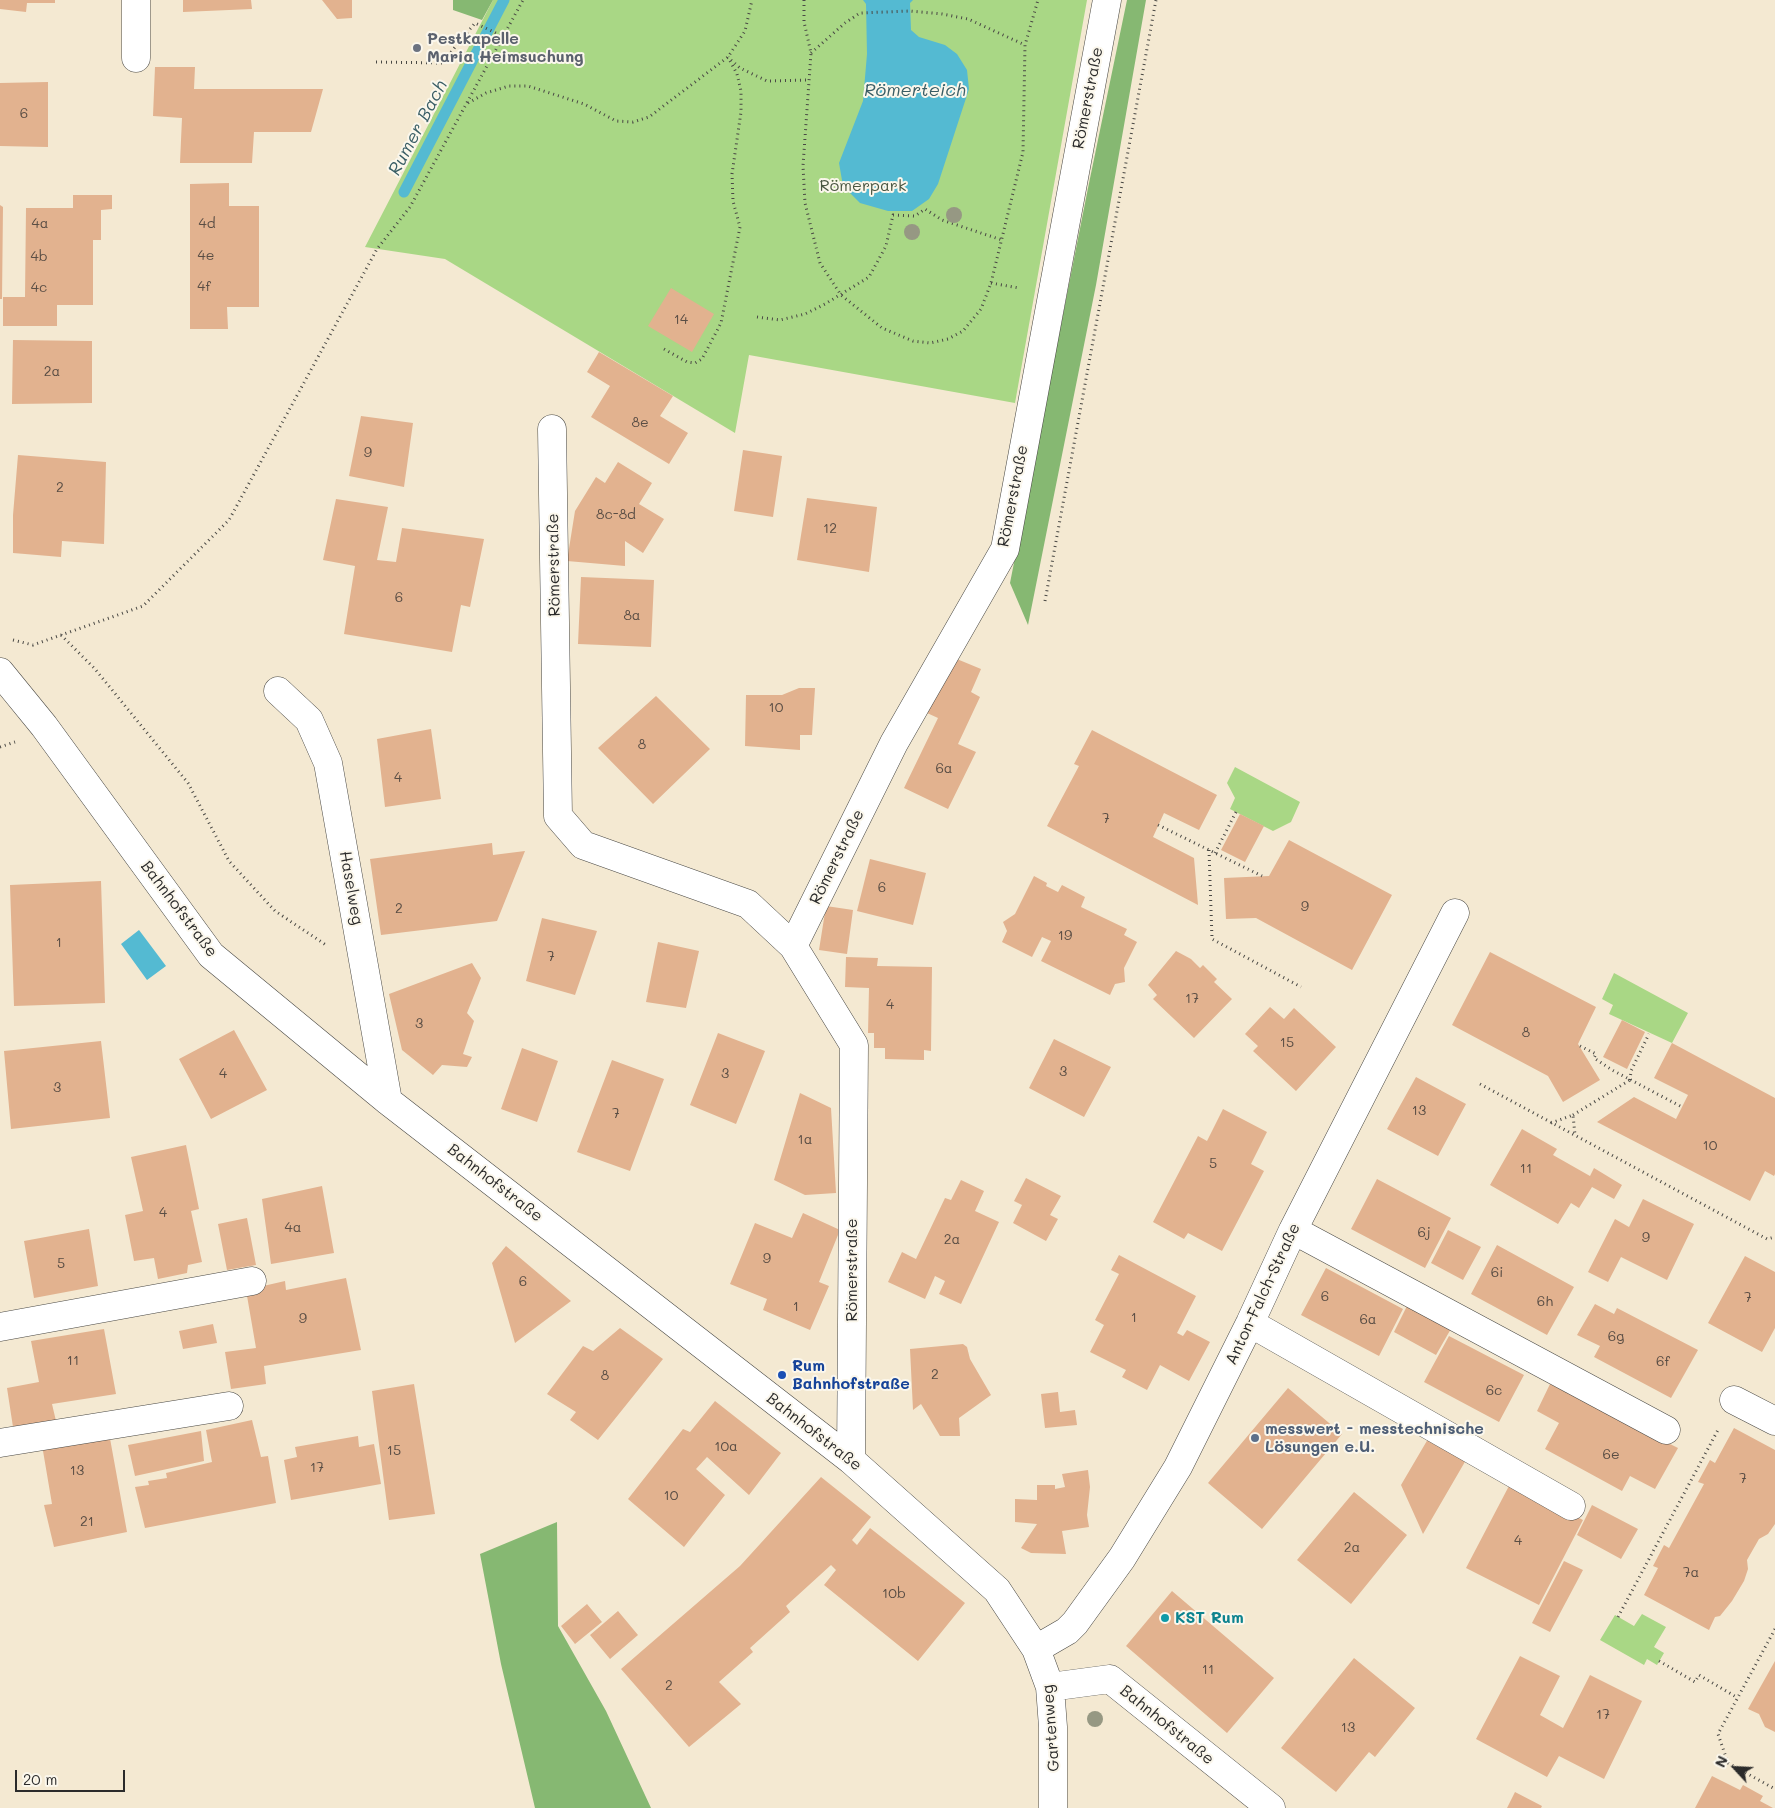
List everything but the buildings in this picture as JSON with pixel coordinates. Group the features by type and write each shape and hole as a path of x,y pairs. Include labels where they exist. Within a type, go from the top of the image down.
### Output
{"street":[{"path":"136,0 136,58"},
{"name":"Römerstraße","path":"793,946 894,742 1004,549 1107,0"},
{"name":"Römerstraße","path":"552,429 558,816 583,845 748,904 793,946 854,1045 851,1460"},
{"name":"Bahnhofstraße","path":"0,672 44,726 210,955 388,1101 851,1460 997,1590 1036,1649"},
{"name":"Haselweg","path":"278,691 309,720 328,763 388,1101"},
{"name":"Anton-Falch-Straße","path":"1036,1649 1067,1631 1075,1623 1122,1558 1178,1467 1250,1324 1293,1230 1454,914"},
{"path":"1293,1230 1666,1430"},
{"path":"0,1327 252,1281"},
{"path":"1250,1324 1571,1506"},
{"path":"1734,1400 1775,1421"},
{"path":"0,1443 229,1406"},
{"name":"Gartenweg","path":"1036,1649 1050,1686 1054,1727 1053,1808"},
{"name":"Bahnhofstraße","path":"1050,1686 1110,1679 1271,1808"}],"path":[{"path":"8,639 33,644 143,606 229,520 377,249 410,208 523,0"},
{"path":"468,104 486,93 509,86 528,86 584,104 616,121 633,122 648,117 728,57 745,31 752,0"},
{"path":"804,0 804,22 811,53 803,135 805,203 820,263 841,295 882,328 897,336 930,343 948,339 963,331 981,309 991,283 1023,152 1025,45 1038,0"},
{"path":"1046,601 1156,0"},
{"path":"811,53 851,17 866,13 910,11 968,19 1025,45"},
{"path":"376,62 442,63 475,23 504,37"},
{"path":"728,57 740,68 767,81 809,80"},
{"path":"664,349 687,362 695,363 702,359 721,323 740,228 733,201 732,174 741,112 741,91 737,74 728,57"},
{"path":"757,317 780,320 795,318 841,295 869,277 886,246 893,215 915,216 925,209 942,220 1002,240"},
{"path":"61,635 95,669 188,783 229,862 275,911 366,972"},
{"path":"1215,853 1236,812"},
{"path":"1158,825 1262,876"},
{"path":"1209,850 1212,939 1301,987"},
{"path":"1630,1080 1631,1071 1650,1034"},
{"path":"1580,1046 1596,1054 1594,1058 1612,1070 1682,1107"},
{"path":"1552,1123 1573,1115 1630,1080"},
{"path":"1480,1084 1767,1239 1775,1237"},
{"path":"1573,1115 1575,1136"},
{"path":"1618,1617 1734,1400"},
{"path":"1775,1629 1718,1734 1728,1763 1775,1789"},
{"path":"1658,1661 1695,1682 1699,1675 1738,1698"}],"green space":[{"path":"453,0 493,0 482,20 453,10"},
{"name":"Römerpark","path":"493,0 1087,0 1015,403 749,355 735,433 445,259 365,247"},
{"path":"1127,0 1146,0 1096,285 1028,625 1010,583"},
{"path":"1235,767 1300,802 1291,822 1273,831 1230,809 1235,798 1227,783"},
{"path":"1614,973 1688,1013 1672,1043 1609,1014 1613,1005 1602,999"},
{"path":"557,1522 558,1626 606,1711 651,1808 535,1808 501,1664 480,1554"},
{"path":"1642,1614 1666,1627 1654,1647 1664,1653 1657,1665 1647,1659 1644,1665 1600,1640 1615,1615 1634,1626"}],"water":[{"name":"Römerteich","path":"863,0 913,0 910,3 911,30 919,37 945,45 957,54 967,70 969,89 938,184 929,199 912,211 888,211 860,203 843,186 839,163 863,101 867,54 866,4"},
{"path":"139,930 166,966 147,980 121,944"}],"waterway":[{"name":"Rumer Bach","path":"404,192 504,0"}],"place":[{"name":"Pestkapelle Maria Heimsuchung","path":"417,48"},
{"name":"Rum Bahnhofstraße","path":"782,1375"},
{"name":"messwert - messtechnische Lösungen e.U.","path":"1255,1438"},
{"name":"KST Rum","path":"1165,1618"}]}
